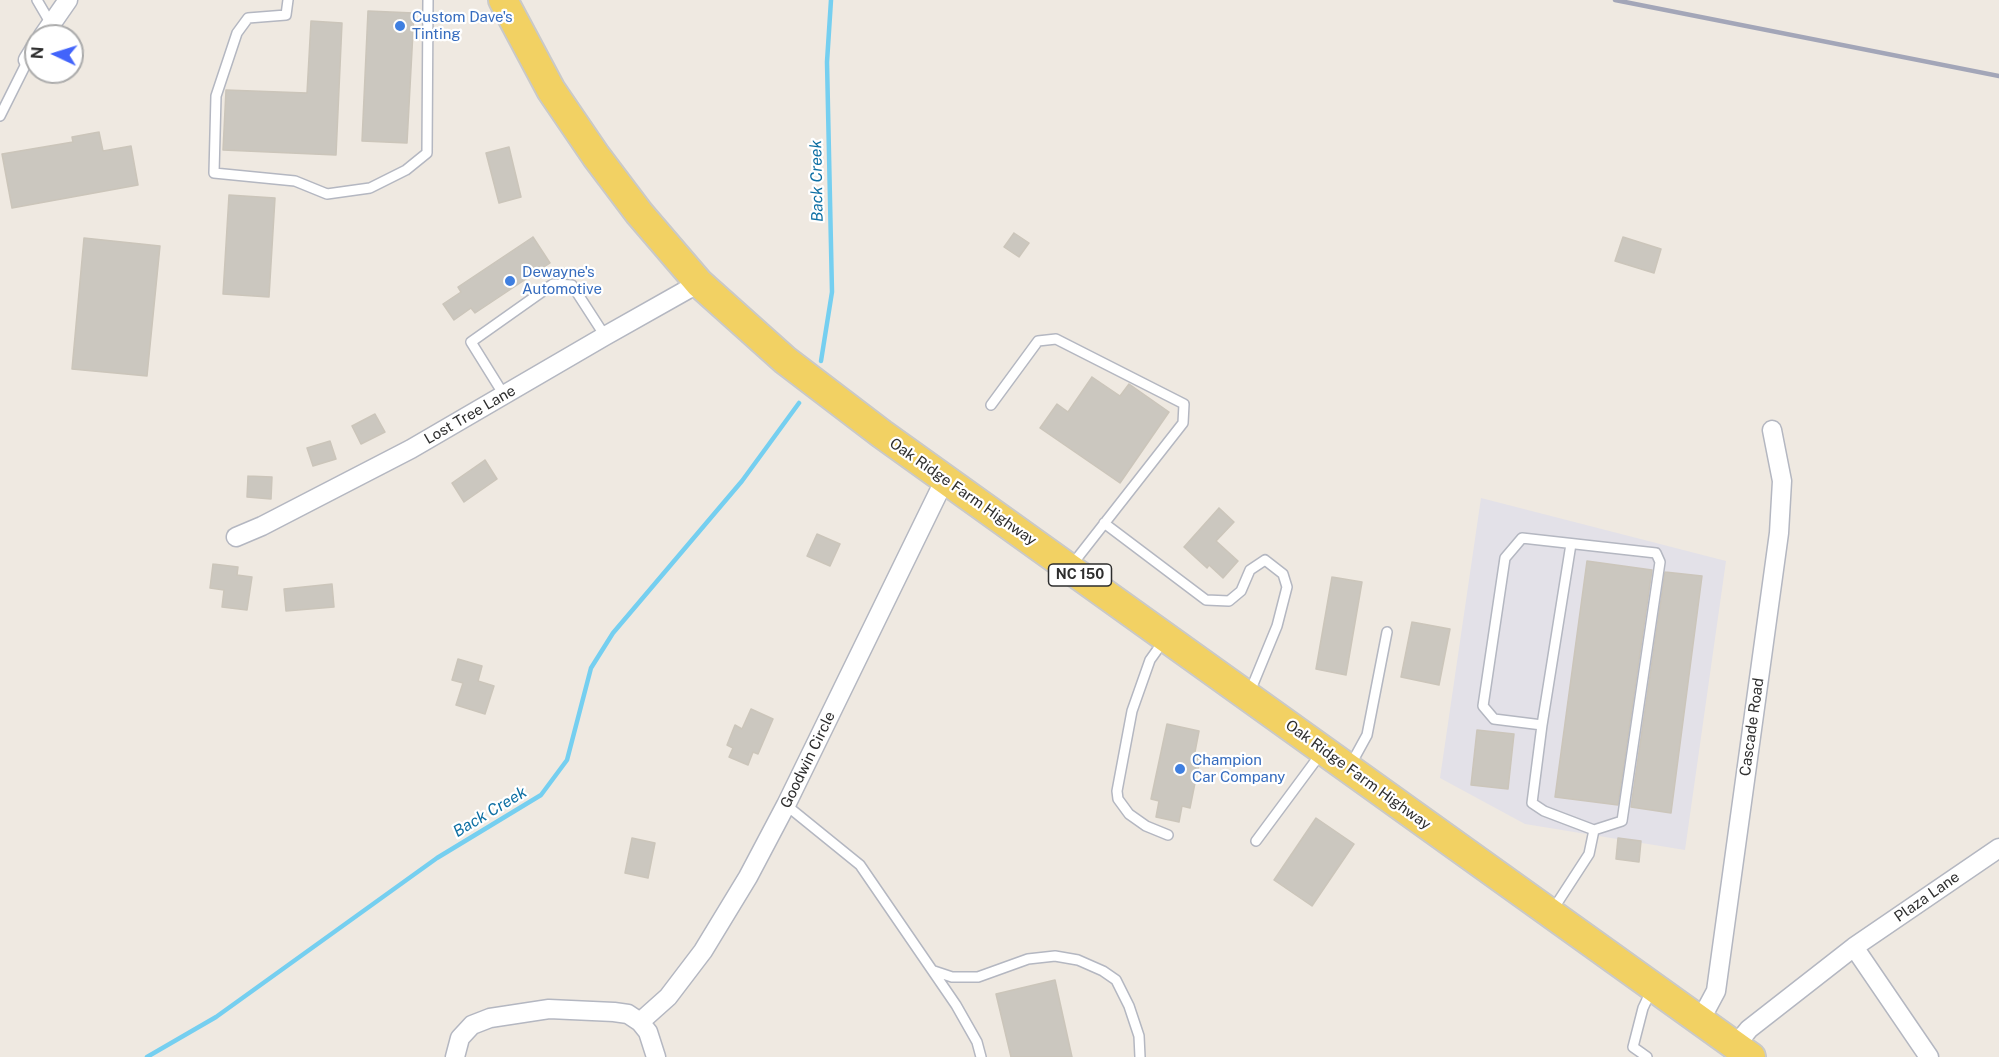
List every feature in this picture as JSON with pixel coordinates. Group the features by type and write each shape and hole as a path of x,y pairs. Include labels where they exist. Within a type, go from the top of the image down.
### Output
{"main road":[{"name":"Oak Ridge Farm Highway","path":"503,0 550,90 639,213 699,283 785,360 882,434 1743,1051"}],"street":[{"path":"51,24 68,0"},
{"name":"Lost Tree Lane","path":"236,537 262,526 411,449 699,283"},
{"name":"Cascade Road","path":"1700,1021 1716,991 1779,533 1782,482 1772,429"},
{"name":"Goodwin Circle","path":"640,1022 668,997 703,951 748,877 786,805 945,479"},
{"name":"Plaza Lane","path":"1743,1051 1749,1029 1854,947 1999,848"},
{"path":"1854,947 1929,1057"},
{"path":"455,1057 460,1038 472,1025 490,1018 549,1009 628,1014 640,1022 648,1032 656,1057"}],"lane":[{"path":"37,0 45,24"},
{"path":"288,0 286,15 248,18 237,33 216,96 214,173 295,181 327,194 370,188 406,170 427,153 428,0"},
{"path":"0,116 24,70"},
{"path":"504,395 471,342 553,284 572,285 605,336"},
{"path":"991,405 1038,341 1056,339 1184,404 1183,423 1069,568"},
{"path":"1104,523 1206,600 1228,601 1241,591 1250,570 1265,560 1283,574 1287,587 1276,627 1248,696"},
{"path":"1542,725 1494,719 1483,706 1505,558 1522,538 1656,553 1660,562 1622,821 1594,830 1544,811 1532,803 1571,544"},
{"path":"1349,768 1367,735 1387,632"},
{"path":"1167,637 1150,660 1132,711 1117,791 1118,799 1129,814 1146,826 1168,835"},
{"path":"1256,841 1323,750"},
{"path":"786,805 860,865 934,970 966,1021 977,1042 981,1057"},
{"path":"1550,913 1589,854 1594,830"},
{"path":"934,970 952,977 978,976 1028,959 1055,957 1078,960 1103,971 1116,980 1129,1006 1139,1036 1140,1057"},
{"path":"1647,1057 1633,1047 1643,1008 1653,987"}],"shaded area":[{"path":"1481,498 1726,561 1685,850 1525,824 1440,778"}],"building":[{"path":"368,11 414,13 407,143 362,141"},
{"path":"311,21 342,23 336,155 223,150 226,90 307,93"},
{"path":"99,132 103,151 131,146 138,185 12,208 2,154 73,142 72,137"},
{"path":"509,147 521,197 499,203 486,153"},
{"path":"229,195 275,198 269,297 223,294"},
{"path":"1014,233 1029,243 1019,257 1004,247"},
{"path":"533,237 550,263 475,313 471,308 454,320 443,304 461,292 458,287"},
{"path":"1623,237 1661,249 1654,273 1615,261"},
{"path":"84,238 160,246 147,376 72,369"},
{"path":"1092,377 1120,396 1129,384 1169,412 1120,483 1040,428 1057,404 1068,412"},
{"path":"375,414 385,432 361,444 352,426"},
{"path":"330,441 336,459 313,466 307,448"},
{"path":"485,460 497,479 464,502 452,483"},
{"path":"248,476 272,477 271,499 247,497"},
{"path":"1219,508 1234,522 1216,541 1238,561 1223,578 1209,565 1207,568 1184,547"},
{"path":"817,534 840,544 830,566 807,556"},
{"path":"1587,561 1652,570 1618,805 1555,797"},
{"path":"213,564 238,567 237,575 252,577 247,610 222,607 224,590 210,588"},
{"path":"1665,572 1702,576 1671,813 1631,807"},
{"path":"1332,577 1362,582 1346,675 1316,669"},
{"path":"332,584 334,607 286,611 284,589"},
{"path":"1412,622 1450,629 1439,685 1401,677"},
{"path":"458,659 482,666 478,681 494,686 485,714 456,705 463,683 452,680"},
{"path":"751,709 773,719 758,754 753,752 748,765 729,757 733,748 727,745 735,725 742,729"},
{"path":"1167,724 1199,731 1194,757 1200,758 1190,808 1182,806 1179,822 1156,817 1159,801 1151,799"},
{"path":"1477,730 1514,734 1508,789 1471,785"},
{"path":"1316,818 1354,844 1312,906 1274,880"},
{"path":"632,838 655,843 648,878 625,873"},
{"path":"1618,838 1641,841 1639,862 1616,859"},
{"path":"1055,980 1072,1057 1011,1057 996,994"}],"waterway":[{"name":"Back Creek","path":"821,361 832,292 827,62 831,0"},
{"name":"Back Creek","path":"147,1057 216,1017 437,858 541,795 567,760 591,668 613,633 742,481 799,403"}],"railway":[{"path":"1615,0 1999,76"}],"place":[{"name":"Custom Dave's Tinting","path":"400,26"},
{"name":"Dewayne's Automotive","path":"510,281"},
{"name":"Champion Car Company","path":"1180,769"}]}
